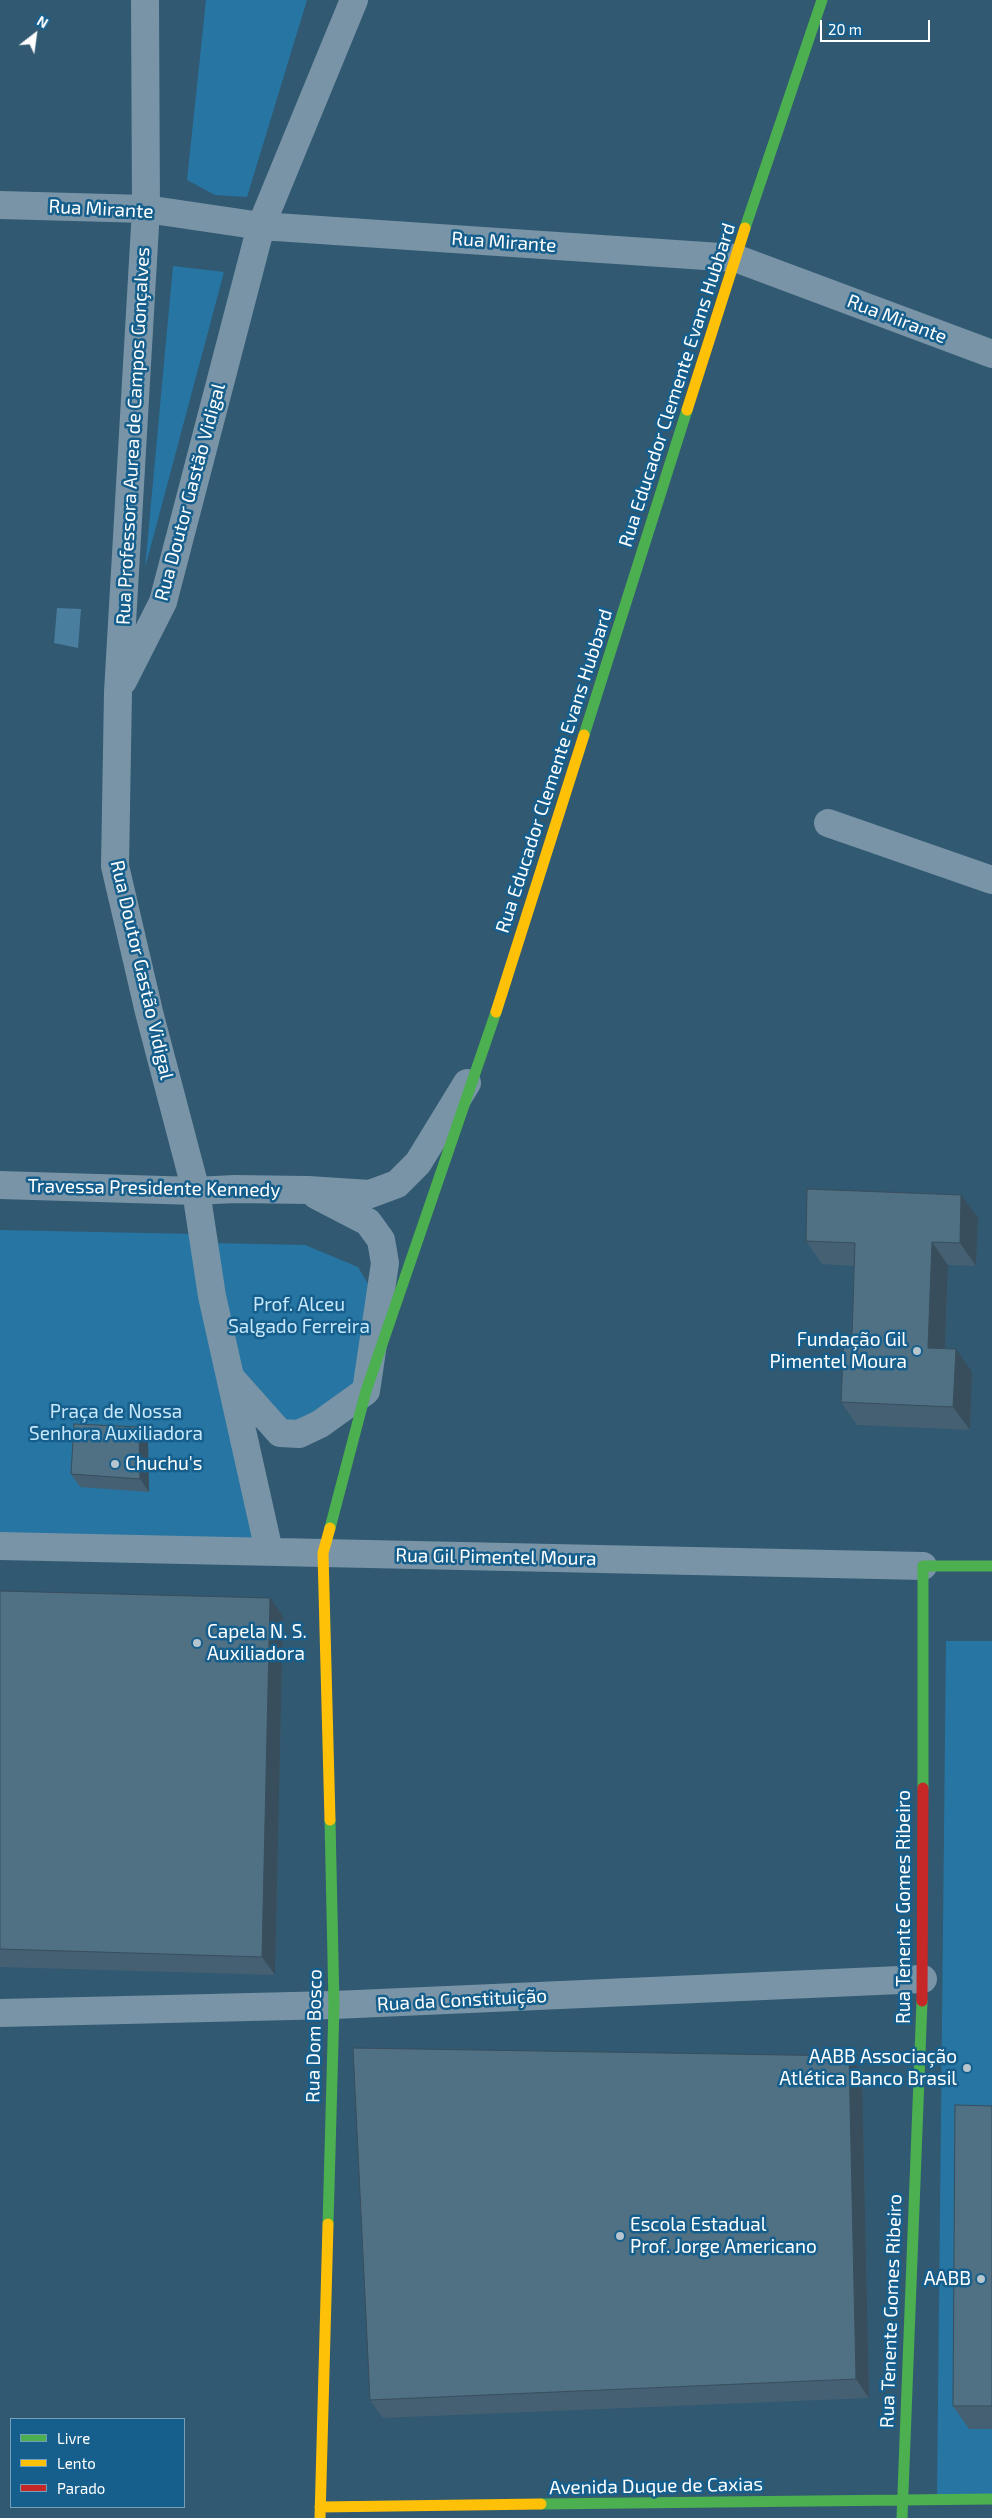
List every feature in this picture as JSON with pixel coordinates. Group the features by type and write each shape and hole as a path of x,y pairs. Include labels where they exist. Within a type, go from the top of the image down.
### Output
{"street":[{"name":"Rua Professora Aurea de Campos Gonçalves","path":"118,692 146,209 145,0"},
{"name":"Rua Doutor Gastão Vidigal","path":"269,1551 212,1296 196,1191 148,1012 115,866 118,692 162,602 261,226 354,0"},
{"name":"Rua Educador Clemente Evans Hubbard","path":"323,1553 366,1390 480,1063 735,258 822,0"},
{"name":"Rua Mirante","path":"0,205 146,209 261,226 735,258 992,354"},
{"path":"828,823 992,880"},
{"name":"Travessa Presidente Kennedy","path":"0,1185 196,1191 234,1189 308,1190 370,1194 397,1184 418,1163 480,1063"},
{"name":"Travessa Presidente Kennedy","path":"308,1190 368,1222 381,1240 385,1263 366,1390"},
{"path":"229,1376 280,1432 299,1434 320,1424 366,1390"},
{"name":"Rua Gil Pimentel Moura","path":"0,1546 992,1566"},
{"name":"Rua Dom Bosco","path":"320,2513 334,2005 323,1553"},
{"name":"Rua Tenente Gomes Ribeiro","path":"902,2518 901,2500 923,1979 923,1566"},
{"name":"Rua da Constituição","path":"0,2013 334,2005 923,1979"},
{"name":"Avenida Duque de Caxias","path":"320,2513 992,2499"}],"green space":[{"path":"206,0 307,0 247,197 215,195 187,180"},
{"path":"173,266 224,272 145,568"},
{"name":"Praça de Nossa Senhora Auxiliadora","path":"0,1230 196,1234 259,1543 0,1539"},
{"name":"Prof. Alceu Salgado Ferreira","path":"213,1243 305,1245 358,1267 373,1292 358,1382 317,1416 284,1423 239,1369"},
{"name":"AABB Associação Atlética Banco Brasil","path":"946,1641 992,1641 992,2495 937,2495"}],"shaded area":[{"path":"57,608 81,609 78,648 54,643"}],"building":[{"path":"807,1189 961,1195 960,1243 932,1242 928,1348 956,1349 953,1407 841,1402 844,1334 852,1335 855,1243 806,1241"},
{"name":"Chuchu's","path":"74,1424 139,1427 140,1479 71,1474"},
{"path":"0,1591 270,1598 262,1957 0,1949"},
{"name":"Escola Estadual Prof. Jorge Americano","path":"353,2048 849,2056 856,2379 370,2400"},
{"path":"955,2105 992,2106 992,2406 953,2406"}],"traffic: fast":[{"path":"745,228 822,0"},
{"path":"584,735 687,410"},
{"path":"330,1528 366,1391 496,1012"},
{"path":"923,1788 923,1566 992,1566"},
{"path":"328,2224 334,2005 330,1820"},
{"path":"902,2518 922,2001"},
{"path":"541,2504 992,2499"}],"traffic: slow":[{"path":"687,410 745,228"},
{"path":"496,1012 584,735"},
{"path":"330,1528 323,1553 330,1820"},
{"path":"320,2518 328,2224"},
{"path":"320,2507 541,2504"}],"traffic: jam":[{"path":"922,2001 923,1788"}],"place":[{"name":"Fundação Gil Pimentel Moura","path":"917,1351"},
{"name":"Chuchu's","path":"115,1464"},
{"name":"Capela N. S. Auxiliadora","path":"197,1643"},
{"name":"AABB Associação Atlética Banco Brasil","path":"967,2068"},
{"name":"Escola Estadual Prof. Jorge Americano","path":"620,2236"},
{"name":"AABB","path":"981,2279"}]}
